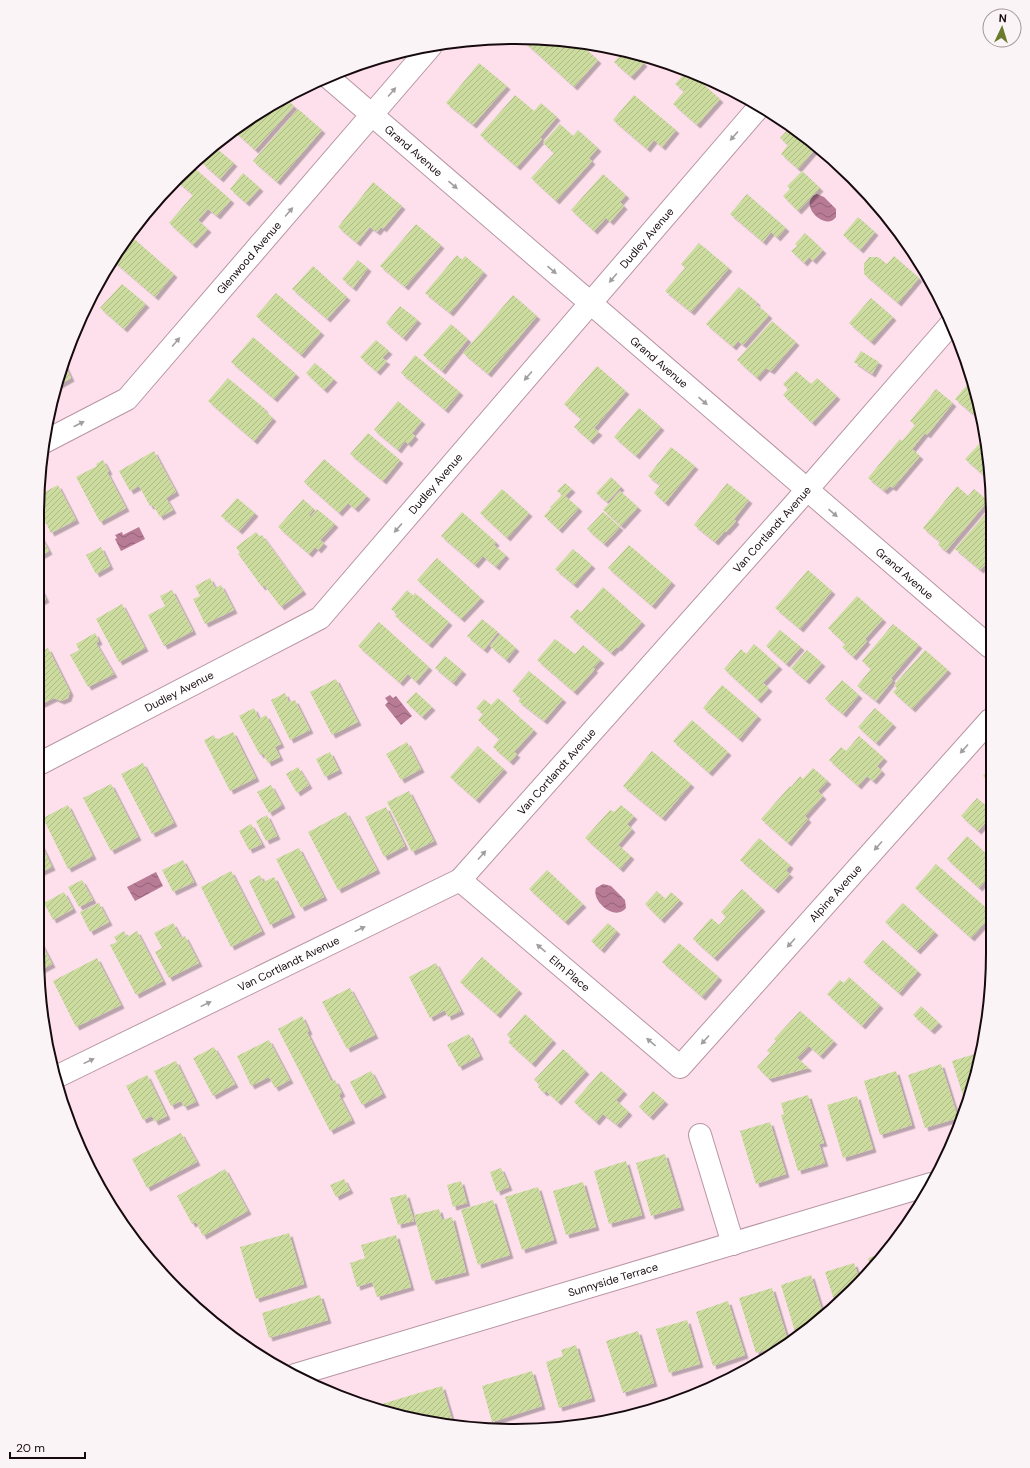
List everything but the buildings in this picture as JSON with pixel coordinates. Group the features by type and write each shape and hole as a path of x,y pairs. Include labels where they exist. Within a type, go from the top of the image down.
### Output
{"street":[{"name":"Glenwood Avenue","path":"50,439 127,399 425,53"},
{"name":"Grand Avenue","path":"333,81 986,644"},
{"name":"Dudley Avenue","path":"44,761 320,618 756,111"},
{"name":"Van Cortlandt Avenue","path":"60,1075 460,880 807,490 947,329"},
{"name":"Alpine Avenue","path":"680,1067 986,724"},
{"name":"Elm Place","path":"460,880 680,1067"},
{"path":"700,1135 733,1244"},
{"name":"Sunnyside Terrace","path":"303,1373 924,1186"}],"water":[{"path":"817,194 824,197 836,209 836,217 831,221 820,219 811,209 811,198"},
{"path":"139,527 145,539 121,551 115,539 117,538 115,535 122,532 123,535"},
{"path":"390,695 393,698 396,696 412,716 401,725 385,705 388,702 385,698"},
{"path":"156,872 163,886 135,901 127,887"},
{"path":"603,884 611,886 625,900 626,908 621,912 616,913 610,911 600,904 595,893 596,888"}]}
